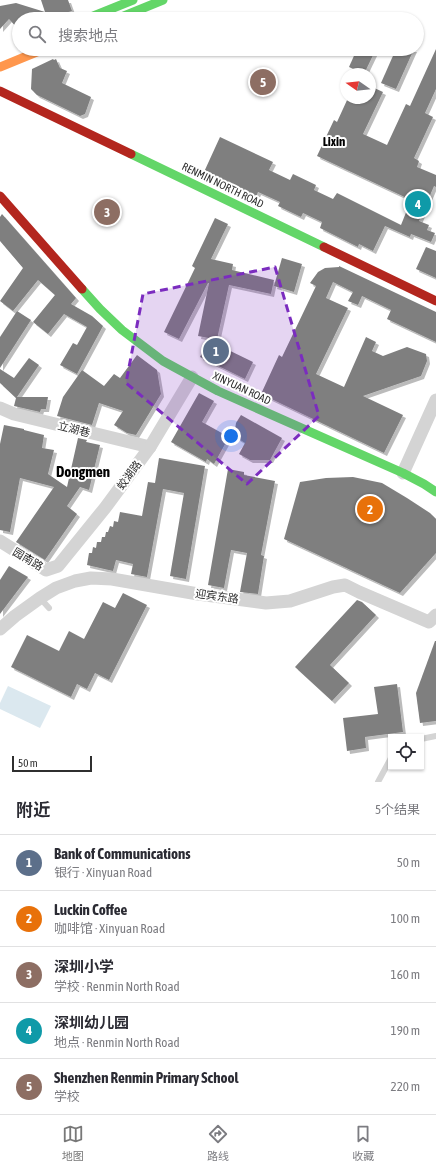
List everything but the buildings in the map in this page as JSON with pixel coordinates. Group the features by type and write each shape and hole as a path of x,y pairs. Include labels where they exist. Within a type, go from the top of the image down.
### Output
{"main road":[{"path":"103,12 133,0"},
{"path":"134,12 163,0"},
{"path":"0,67 27,56"},
{"path":"15,98 9,90 7,80 10,70 22,58"},
{"name":"RENMIN NORTH ROAD","path":"0,91 436,301"},
{"name":"XINYUAN ROAD","path":"0,196 100,309 122,330 163,361 218,391 403,473 436,492"}],"street":[{"name":"蛟湖路","path":"58,566 105,508 150,447 192,377"},
{"path":"403,473 436,400"},
{"name":"立湖巷","path":"0,408 14,414 150,447"},
{"name":"园南路","path":"0,541 46,570 58,566"},
{"name":"迎宾东路","path":"0,629 15,616 56,588 75,581 91,578 112,579 198,594 266,602 290,601 345,584 359,592 429,622 436,615"}],"lane":[{"path":"40,598 48,608"},
{"path":"424,738 436,736"},
{"path":"378,782 388,764"}],"highlighted area":[{"path":"275,267 319,416 247,484 126,383 143,294"}],"shaded area":[{"path":"8,686 51,706 40,728 0,709 0,703"}],"traffic: fast":[{"path":"103,12 133,0"},
{"path":"134,12 163,0"},
{"path":"131,154 324,247"},
{"path":"82,289 122,330 163,361 218,391 403,473 436,492"}],"traffic: slow":[{"path":"0,67 27,56"}],"traffic: jam":[{"path":"0,91 131,154"},
{"path":"0,196 82,289"},
{"path":"324,247 436,301"}],"place":[{"name":"Shenzhen Renmin Primary School","path":"263,82"},
{"name":"深圳幼儿园","path":"418,204"},
{"name":"深圳小学","path":"107,212"},
{"name":"Bank of Communications","path":"216,351"},
{"name":"Luckin Coffee","path":"370,509"}],"district":[{"name":"Lixin","path":"334,141"},
{"name":"Dongmen","path":"83,471"}]}
